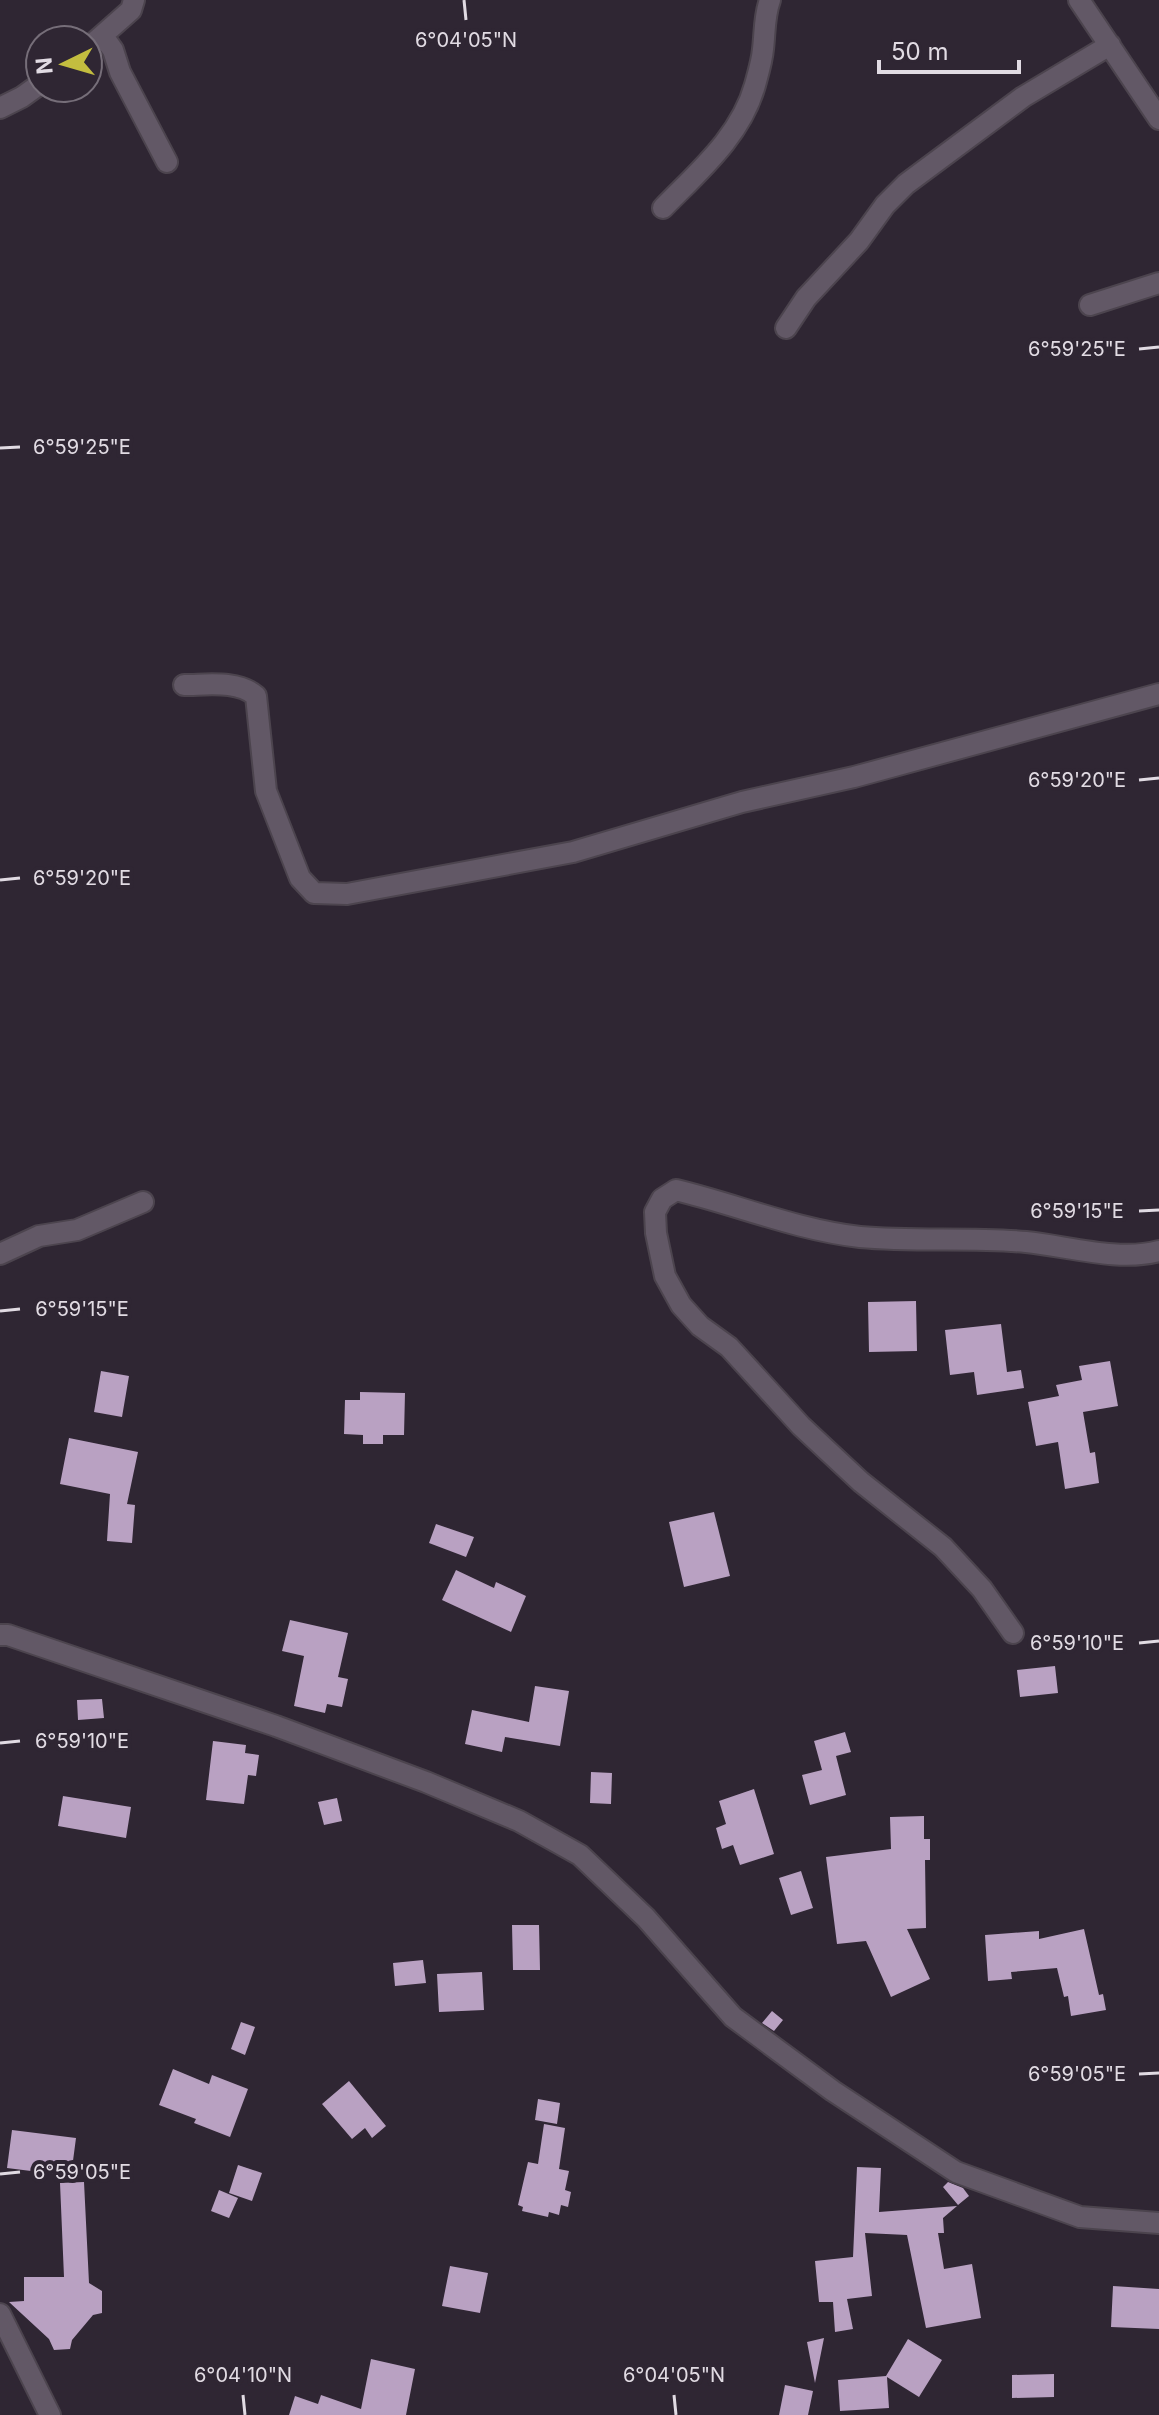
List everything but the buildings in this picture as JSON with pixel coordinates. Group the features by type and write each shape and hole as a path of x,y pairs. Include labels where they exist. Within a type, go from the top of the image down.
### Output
{"street":[{"path":"104,34 131,10 134,0"},
{"path":"663,208 726,141 741,118 754,89 770,0"},
{"path":"1079,0 1159,119"},
{"path":"786,328 806,298 906,184 1023,97 1110,45"},
{"path":"104,46 113,50 120,72 167,162"},
{"path":"0,108 24,96"},
{"path":"1090,305 1159,283"},
{"path":"184,685 232,686 248,689 256,696 266,791 300,878 314,893 347,894 573,852 742,802 854,777 1159,694"},
{"path":"1013,1633 982,1589 943,1547 851,1473 801,1426 729,1347 700,1326 681,1305 665,1276 655,1212 662,1199 676,1190 759,1215 859,1237 1003,1240 1118,1254 1144,1255 1159,1251"},
{"path":"0,1254 39,1236 77,1230 143,1202"},
{"path":"0,1635 51,1649 276,1726 426,1782 519,1821 580,1855 646,1918 733,2017 833,2091 956,2172 1080,2217 1159,2223"},
{"path":"0,2314 50,2415"}]}
